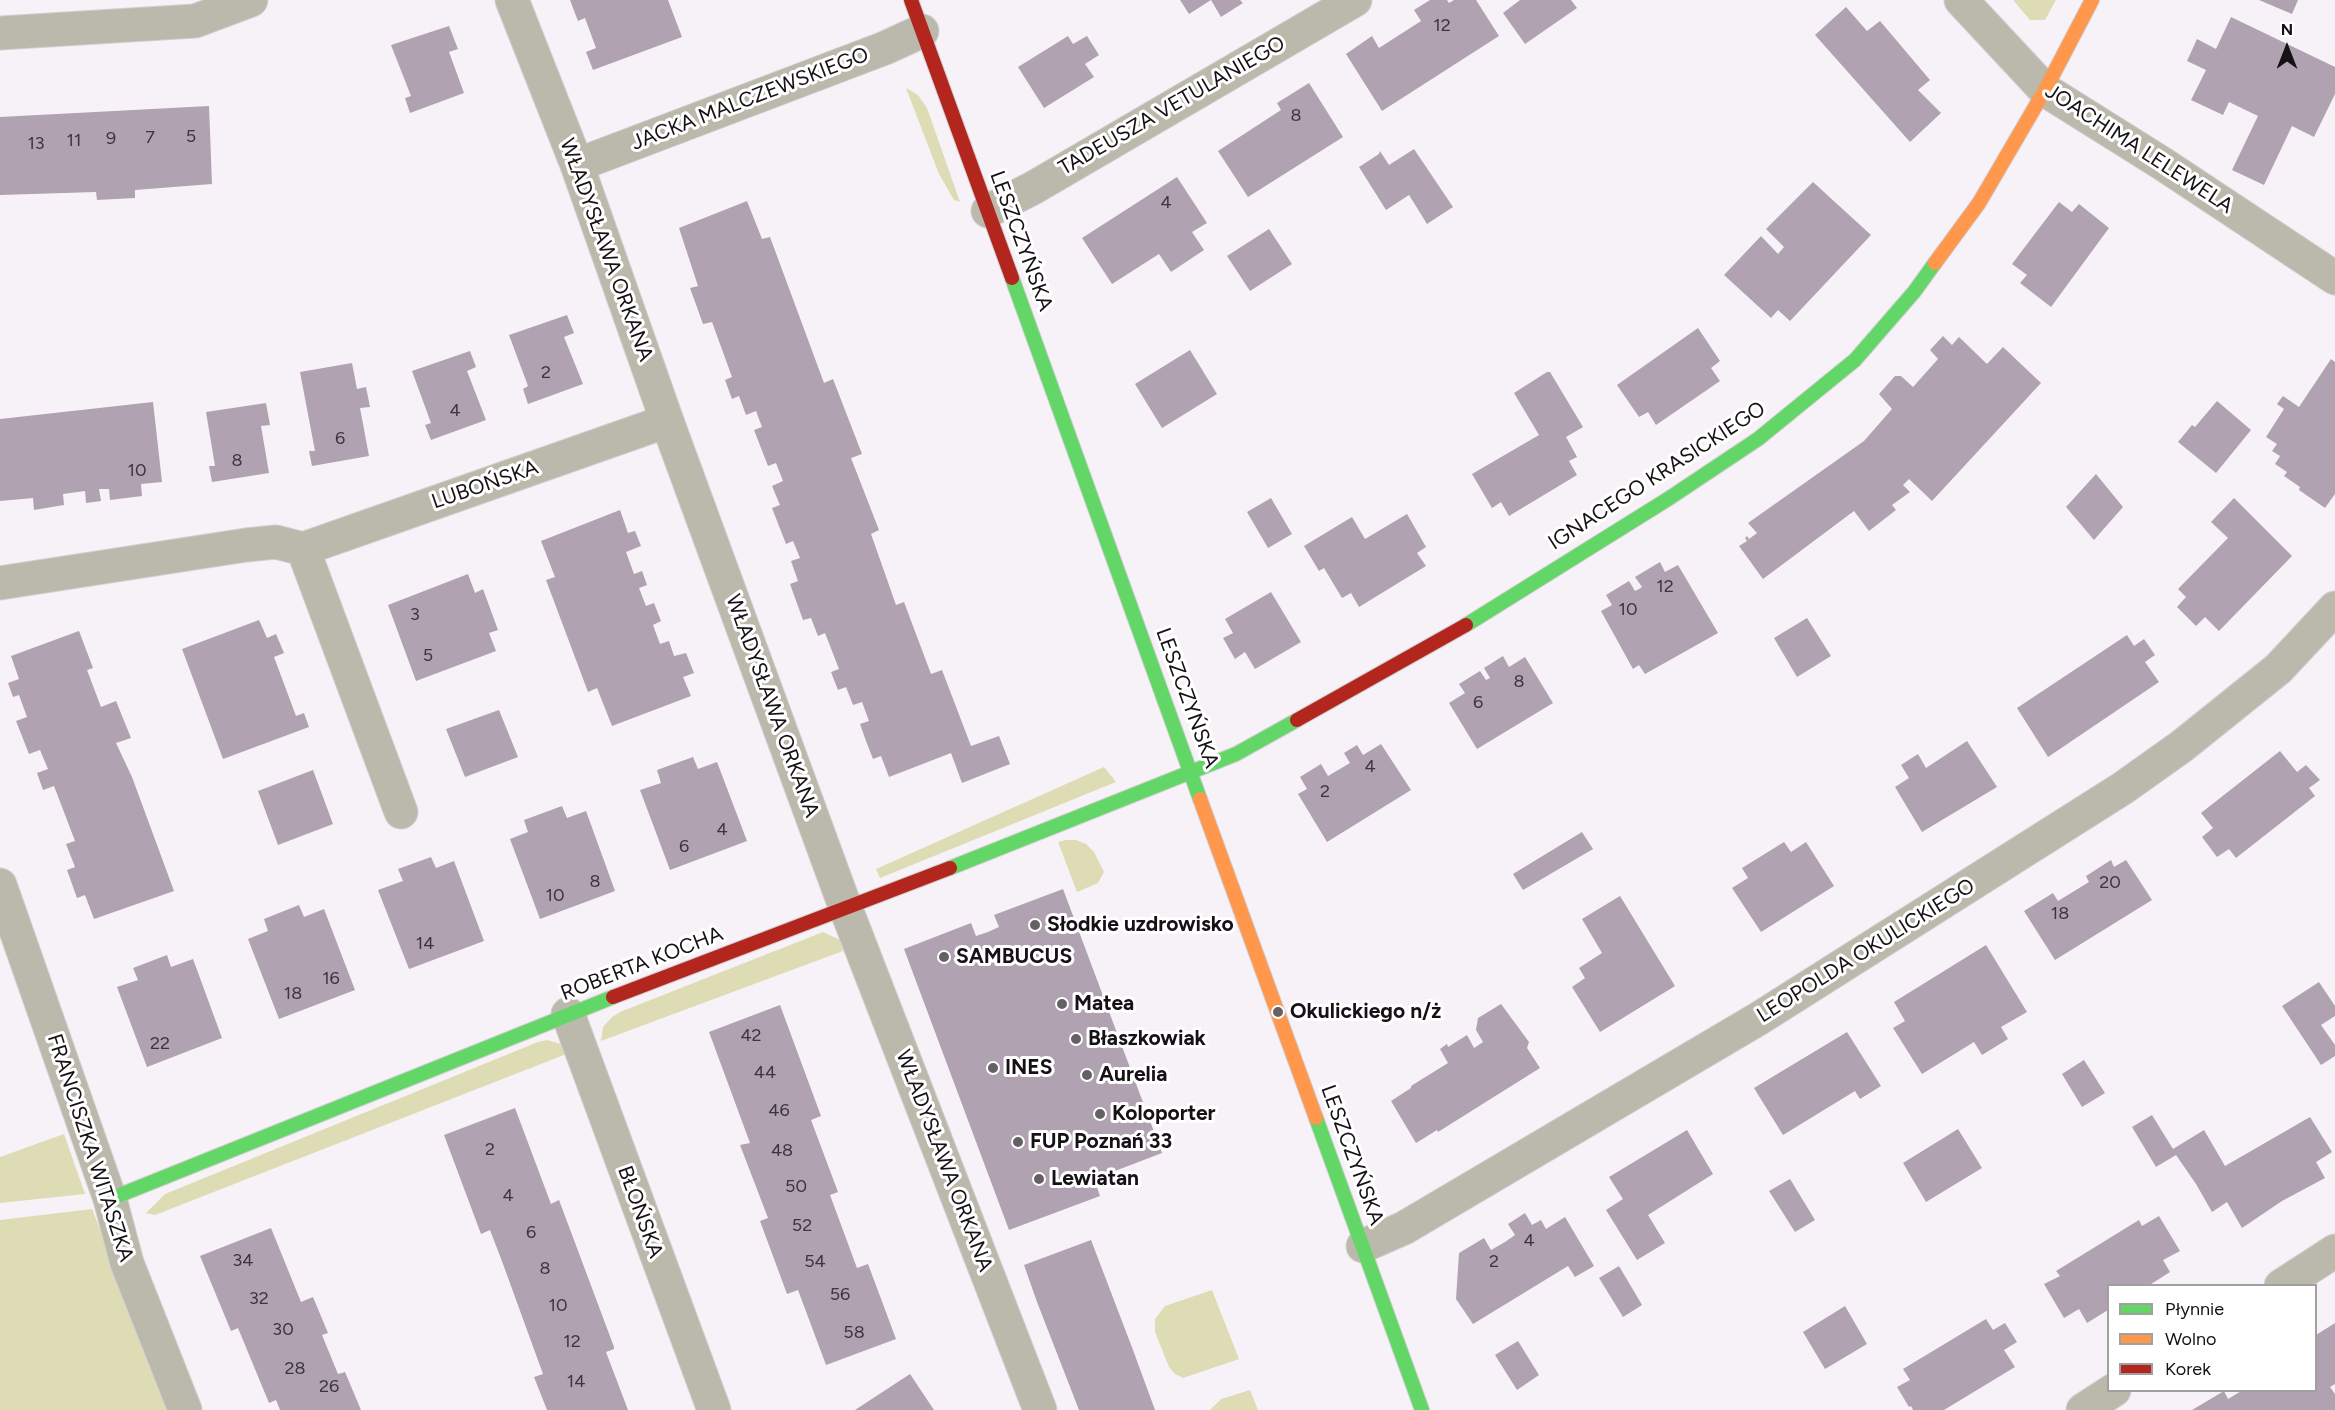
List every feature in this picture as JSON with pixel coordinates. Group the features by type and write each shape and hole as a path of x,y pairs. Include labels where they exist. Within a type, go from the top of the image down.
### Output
{"street":[{"path":"0,33 195,21 251,0"},
{"name":"WŁADYSŁAWA ORKANA","path":"512,0 577,165 667,421 846,909 1040,1410"},
{"name":"LESZCZYŃSKA","path":"911,0 1422,1410"},
{"name":"TADEUSZA VETULANIEGO","path":"988,211 1033,188 1354,0"},
{"name":"JOACHIMA LELEWELA","path":"1961,0 2045,90 2163,164 2335,278"},
{"name":"IGNACEGO KRASICKIEGO","path":"1191,772 1236,754 1445,638 1668,499 1758,439 1855,360 1914,292 1979,204 2045,90 2092,0"},
{"name":"JACKA MALCZEWSKIEGO","path":"577,165 885,48 922,31"},
{"name":"LUBOŃSKA","path":"303,549 667,421"},
{"path":"0,583 246,545 276,542 303,549 401,812"},
{"name":"LEOPOLDA OKULICKIEGO","path":"1363,1246 1404,1228 1758,1019 2123,788 2182,746 2278,669 2335,608"},
{"name":"ROBERTA KOCHA","path":"110,1200 568,1014 846,909 1191,772"},
{"name":"FRANCISZKA WITASZKA","path":"0,885 110,1200 127,1263 184,1410"},
{"name":"BŁOŃSKA","path":"568,1014 714,1410"},
{"path":"2284,1284 2335,1251"},
{"path":"2083,1410 2111,1392"}],"shaded area":[{"path":"2013,0 2056,0 2045,20 2030,20"},
{"path":"906,88 918,95 927,108 960,202 954,200 939,174"},
{"path":"1104,767 1116,782 880,878 876,869"},
{"path":"1076,840 1086,844 1094,852 1104,872 1098,883 1077,892 1058,842"},
{"path":"823,932 840,940 843,951 601,1041 603,1027 620,1012"},
{"path":"547,1040 561,1044 569,1053 155,1215 146,1213 165,1194"},
{"path":"64,1134 85,1194 0,1203 0,1157"},
{"path":"92,1209 172,1410 0,1410 0,1220"},
{"path":"1212,1290 1239,1359 1183,1378 1169,1367 1155,1332 1155,1319 1165,1306"},
{"path":"1250,1390 1258,1410 1210,1410 1221,1399"}],"building":[{"path":"570,0 668,0 682,37 593,70 586,52 596,48 585,18 578,21"},
{"path":"1180,0 1211,0 1189,14"},
{"path":"1211,0 1240,0 1243,3 1221,17"},
{"path":"1430,0 1447,0 1449,3 1454,0 1476,0 1499,36 1382,111 1346,54 1372,36 1379,48 1421,21 1414,10"},
{"path":"1520,0 1571,0 1577,8 1525,44 1503,13"},
{"path":"2259,0 2298,0 2292,14"},
{"path":"1846,7 1867,31 1880,21 1930,80 1918,90 1941,113 1910,142 1815,35"},
{"path":"2231,17 2335,67 2335,94 2314,137 2292,126 2264,185 2232,170 2258,116 2229,102 2223,115 2191,100 2206,70 2187,61 2197,39 2216,49"},
{"path":"449,26 458,49 449,52 464,93 410,113 405,98 411,96 391,45"},
{"path":"1068,36 1073,44 1087,36 1099,55 1085,64 1094,77 1044,108 1018,67"},
{"path":"1309,83 1343,137 1248,197 1218,151 1281,110 1277,103"},
{"path":"209,106 212,184 135,190 135,198 97,200 96,192 0,195 0,117"},
{"path":"1414,149 1453,207 1427,224 1409,195 1386,210 1359,167 1380,151 1389,165"},
{"path":"1177,177 1207,223 1192,232 1204,250 1171,272 1159,254 1112,284 1082,238"},
{"path":"1813,182 1871,235 1790,321 1778,310 1771,318 1724,275 1761,236 1778,254 1784,247 1766,229"},
{"path":"747,201 762,239 770,237 824,383 833,379 862,454 851,458 879,530 871,534 896,605 904,602 931,674 942,670 971,746 999,736 1010,764 962,783 951,753 889,777 881,756 873,759 866,741 860,724 869,721 862,702 853,705 846,687 838,690 831,672 839,669 825,633 818,636 811,618 803,620 790,584 798,581 791,561 800,558 793,541 786,544 772,508 780,505 772,486 783,481 776,463 768,466 754,430 762,427 756,411 746,415 739,396 732,399 725,380 732,377 712,322 703,324 690,288 698,286 679,228"},
{"path":"2059,202 2072,212 2079,204 2109,228 2051,307 2020,283 2027,275 2012,264"},
{"path":"1269,229 1292,264 1250,291 1227,256"},
{"path":"567,315 574,333 564,337 583,384 528,404 523,389 528,386 509,335"},
{"path":"1698,328 1720,361 1711,368 1720,381 1656,425 1648,412 1639,417 1617,385"},
{"path":"1943,336 1952,345 1959,337 1987,364 2003,347 2041,383 1932,501 1909,479 1903,485 1910,492 1892,505 1896,510 1869,531 1854,511 1763,579 1739,546 1747,541 1745,538 1747,536 1749,539 1757,533 1748,523 1864,441 1892,409 1879,394 1895,376 1901,376 1913,387 1938,359 1930,350"},
{"path":"1190,350 1217,394 1162,428 1135,384"},
{"path":"470,351 476,367 467,371 486,420 431,440 425,425 431,423 412,371"},
{"path":"2331,359 2335,362 2335,494 2325,508 2299,490 2300,487 2284,476 2287,472 2275,464 2280,456 2272,451 2277,444 2266,437 2284,409 2277,404 2283,396 2299,407"},
{"path":"352,363 357,389 366,387 370,407 360,408 369,456 312,466 309,451 315,451 300,372"},
{"path":"1550,372 1583,427 1566,437 1577,457 1569,461 1577,475 1509,516 1501,502 1492,508 1472,474 1539,435 1514,393"},
{"path":"2217,401 2251,430 2216,473 2178,442 2192,425 2195,427"},
{"path":"153,402 162,482 141,484 142,496 110,500 109,489 99,489 101,501 86,503 85,491 63,494 64,505 34,510 33,498 0,501 0,419"},
{"path":"266,403 270,425 261,426 269,473 212,482 209,466 215,466 206,412"},
{"path":"2096,474 2123,507 2094,540 2066,507"},
{"path":"1271,498 1292,534 1268,548 1247,512"},
{"path":"2234,498 2292,556 2219,631 2205,617 2196,626 2177,607 2186,597 2178,589 2228,538 2211,522"},
{"path":"620,510 628,533 635,531 641,546 626,552 634,574 642,571 647,585 639,588 646,606 654,603 661,621 653,625 660,644 669,641 674,656 686,653 694,673 683,677 691,696 612,726 597,688 588,692 546,580 555,577 541,541"},
{"path":"1407,514 1426,547 1417,553 1426,566 1359,607 1351,593 1342,598 1324,568 1319,571 1304,546 1352,517 1365,539"},
{"path":"1660,562 1665,572 1678,565 1718,633 1645,674 1639,665 1633,669 1601,611 1612,605 1606,595 1629,581 1635,591 1639,589 1642,587 1635,577"},
{"path":"468,574 475,593 483,589 498,630 489,633 496,651 416,681 388,605"},
{"path":"1271,592 1301,642 1255,669 1245,652 1235,659 1223,638 1233,633 1225,619"},
{"path":"1807,618 1831,656 1797,677 1774,638"},
{"path":"259,620 267,638 276,634 284,653 274,657 296,716 304,713 309,727 223,759 182,649"},
{"path":"79,631 93,668 87,670 101,707 116,701 131,738 116,743 132,777 174,891 94,919 85,895 77,898 67,870 75,867 66,844 75,841 54,786 43,790 37,773 48,769 40,750 29,754 16,721 27,717 19,695 13,697 8,683 19,679 11,656"},
{"path":"2127,635 2134,646 2144,639 2155,655 2145,662 2159,682 2048,757 2017,708"},
{"path":"1503,656 1509,667 1525,657 1553,703 1477,749 1449,703 1465,693 1459,684 1480,671 1486,680 1490,678 1484,668"},
{"path":"499,710 518,757 465,777 446,729"},
{"path":"1967,741 1997,787 1922,832 1895,787 1909,778 1901,765 1918,754 1926,768"},
{"path":"1381,744 1411,790 1327,842 1298,794 1307,789 1300,777 1321,764 1328,776 1350,763 1344,753 1357,745 1363,755"},
{"path":"2280,751 2297,772 2306,765 2320,780 2309,788 2315,796 2236,858 2229,849 2217,857 2202,837 2213,828 2201,813"},
{"path":"693,757 698,769 717,762 747,841 670,870 640,790 661,783 657,770"},
{"path":"313,770 333,824 278,845 258,791"},
{"path":"562,806 567,818 586,811 615,891 540,919 510,839 528,832 524,820"},
{"path":"1582,832 1593,849 1523,890 1513,874"},
{"path":"1784,842 1791,852 1806,842 1834,886 1761,932 1732,888 1748,878 1742,868"},
{"path":"431,857 436,868 454,861 484,941 409,969 378,890 403,881 398,869"},
{"path":"2111,860 2114,867 2126,860 2152,900 2055,960 2024,911 2053,893 2058,901 2089,882 2086,876"},
{"path":"1063,889 1162,1153 1094,1179 1100,1196 1009,1230 904,949 971,923 976,936 988,932 999,927 994,915"},
{"path":"1620,896 1675,986 1600,1032 1572,987 1585,978 1579,968 1602,953 1582,919"},
{"path":"299,905 304,917 324,909 355,990 279,1019 248,939 268,931 264,919"},
{"path":"1986,945 2027,1012 2001,1027 2008,1039 1982,1055 1974,1042 1922,1074 1893,1028 1905,1021 1894,1002"},
{"path":"167,955 171,967 193,959 222,1038 147,1067 117,987 138,980 133,968"},
{"path":"2319,982 2335,1006 2335,1016 2321,1025 2335,1045 2335,1056 2321,1065 2282,1006"},
{"path":"1501,1004 1529,1042 1527,1048 1540,1068 1438,1132 1437,1130 1416,1143 1391,1101 1448,1063 1440,1049 1447,1044 1448,1047 1467,1035 1474,1048 1483,1042 1476,1030 1478,1018"},
{"path":"780,1005 821,1116 811,1120 838,1192 830,1195 857,1268 868,1264 896,1339 826,1365 798,1290 787,1294 760,1221 768,1218 740,1145 750,1143 709,1032"},
{"path":"1847,1032 1881,1086 1860,1099 1855,1091 1783,1135 1754,1088"},
{"path":"2084,1060 2105,1093 2082,1107 2062,1074"},
{"path":"515,1108 551,1204 559,1200 614,1347 606,1352 628,1410 547,1410 534,1377 543,1374 503,1264 490,1230 481,1234 444,1135"},
{"path":"2152,1115 2173,1149 2204,1130 2225,1166 2310,1117 2332,1152 2316,1162 2325,1178 2282,1201 2242,1228 2227,1202 2212,1212 2176,1155 2156,1167 2132,1127"},
{"path":"1958,1129 1982,1168 1926,1202 1903,1163"},
{"path":"1687,1130 1713,1174 1648,1215 1665,1243 1637,1260 1606,1210 1623,1199 1609,1177"},
{"path":"1790,1179 1815,1220 1795,1232 1769,1191"},
{"path":"1525,1213 1532,1225 1541,1220 1546,1229 1565,1217 1594,1266 1575,1277 1568,1266 1473,1324 1456,1299 1459,1253 1484,1238 1491,1250 1505,1242 1515,1235 1508,1224"},
{"path":"2159,1216 2180,1251 2163,1260 2170,1272 2151,1284 2107,1284 2107,1311 2087,1323 2079,1309 2064,1318 2044,1284 2060,1276 2056,1271 2139,1220 2142,1226"},
{"path":"271,1228 301,1302 313,1297 328,1333 322,1335 338,1374 345,1372 361,1410 280,1410 276,1400 269,1403 238,1328 231,1331 200,1256"},
{"path":"1091,1240 1155,1410 1079,1410 1037,1302 1024,1265"},
{"path":"1619,1266 1642,1305 1623,1317 1599,1278"},
{"path":"1845,1306 1867,1344 1825,1369 1803,1332"},
{"path":"1986,1319 1993,1330 2005,1323 2017,1342 2004,1350 2015,1367 1944,1410 1913,1410 1911,1406 1909,1407 1897,1387 1910,1380 1903,1369"},
{"path":"2335,1323 2335,1384 2330,1387 2335,1394 2335,1410 2192,1410 2222,1392 2228,1399 2240,1392 2317,1392 2317,1334"},
{"path":"1518,1341 1539,1375 1517,1390 1495,1355"},
{"path":"910,1374 934,1410 855,1410"}],"traffic: fast":[{"path":"1466,625 1668,499 1758,439 1855,360 1914,292 1935,263"},
{"path":"1012,278 1200,799"},
{"path":"950,868 1236,754 1297,720"},
{"path":"110,1199 613,997"},
{"path":"1316,1118 1422,1410"}],"traffic: slow":[{"path":"1935,263 1979,203 2045,90 2092,0"},
{"path":"1200,799 1316,1118"}],"traffic: jam":[{"path":"911,0 1012,278"},
{"path":"1297,720 1466,625"},
{"path":"613,997 950,868"}],"place":[{"name":"Słodkie uzdrowisko","path":"1035,925"},
{"name":"SAMBUCUS","path":"944,957"},
{"name":"Matea","path":"1062,1004"},
{"name":"Okulickiego n/ż","path":"1278,1012"},
{"name":"Błaszkowiak","path":"1076,1039"},
{"name":"INES","path":"993,1068"},
{"name":"Aurelia","path":"1087,1075"},
{"name":"Koloporter","path":"1100,1114"},
{"name":"FUP Poznań 33","path":"1018,1142"},
{"name":"Lewiatan","path":"1039,1179"}]}
